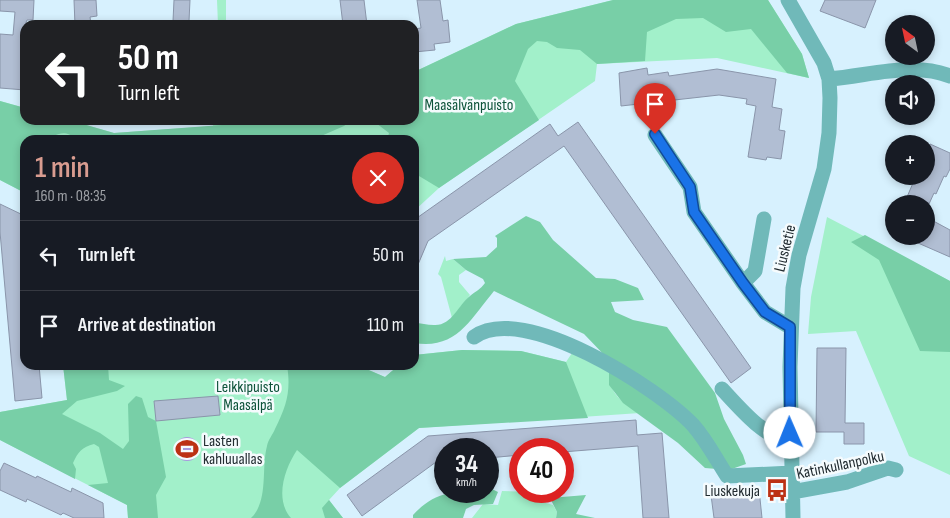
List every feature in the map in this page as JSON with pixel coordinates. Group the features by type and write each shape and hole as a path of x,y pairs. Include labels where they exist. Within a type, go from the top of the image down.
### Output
{"street":[{"name":"Liusketie","path":"788,0 817,49 830,79 829,134 824,169 799,255 793,288 790,327 793,518"},
{"path":"830,79 926,69 950,76"},
{"path":"655,134 690,187 694,212 743,283 765,312 790,327"},
{"path":"743,283 755,271 764,219"},
{"path":"474,338 488,329 503,327 524,330 561,340 614,369 676,410 706,441 727,476 792,473"},
{"path":"722,389 756,425 769,435 791,445"},
{"name":"Katinkullanpolku","path":"792,492 847,482 888,468 896,470"}],"green space":[{"path":"217,0 226,0 226,20 218,20"},
{"name":"Maasälvänpuisto","path":"613,0 768,0 802,54 809,78 717,58 597,64 595,81 439,188 419,206 419,135 20,135 20,190 0,180 0,101 20,107 20,125 86,125 114,133 213,125 419,125 419,70 516,24"},
{"path":"613,0 768,0 802,54 809,78 787,73 751,29 726,32 703,18 676,19 647,32 645,61 597,64 580,50 557,48 547,42 537,41 528,49 515,81 539,120 439,188 419,176 419,135 388,135 389,133 379,125 419,125 419,70 516,24"},
{"path":"0,101 20,107 20,125 86,125 114,133 222,125 345,125 323,135 70,135 64,133 57,135 20,135 20,190 0,180"},
{"path":"526,216 540,222 553,240 596,278 615,279 638,288 644,300 611,302 615,312 633,320 667,327 715,393 724,419 746,464 729,470 705,468 678,443 623,403 609,385 609,360 584,334 494,291 469,322 451,337 441,342 419,343 419,324 434,325 446,322 485,283 483,279 466,270 453,259 486,257 497,247 497,238 495,236"},
{"path":"827,217 950,281 950,475 909,456 856,331 808,334 811,297"},
{"path":"865,235 950,281 950,352 920,351 879,260 851,242"},
{"path":"445,256 446,261 453,259 466,270 459,275 459,282 470,295 452,318 441,277 438,274"},
{"name":"Leikkipuisto Maasälpä","path":"462,350 521,351 566,362 572,353 609,372 614,392 640,413 419,428 340,488 329,500 343,518 128,518 127,505 0,440 0,412 67,400 64,370 369,370 385,377 393,370 419,370 419,354"},
{"path":"462,350 521,351 566,362 588,418 419,428 340,488 297,450 285,474 282,493 283,502 291,518 251,518 257,511 260,503 268,444 283,413 287,398 287,370 369,370 385,377 393,370 419,370 419,354"},
{"path":"64,370 108,370 109,380 125,386 117,391 77,401 62,414 100,433 123,449 129,441 128,404 136,396 142,398 148,417 156,421 166,477 156,495 158,518 128,518 127,505 88,485 108,483 99,447 94,444 83,448 75,459 73,463 76,469 75,479 0,440 0,412 67,400"},
{"path":"502,491 509,491 509,503 546,503 553,505 557,512 556,518 472,518 483,504 498,505"},
{"path":"586,495 576,514 595,518 556,518 557,512 552,503 574,503 574,496"},
{"path":"434,498 434,503 493,503 474,505 466,509 463,518 413,518 413,515"},
{"path":"329,500 343,518 325,518 322,508"}],"shaded area":[{"name":"Lasten kahluuallas","path":"187,437 195,441 199,449 195,457 187,461 179,457 175,449 179,441"}],"building":[{"path":"0,0 34,0 33,20 20,20 20,90 0,88 0,34 13,35 15,12 0,11"},
{"path":"74,0 96,0 97,16 90,17 90,20 75,20"},
{"path":"174,0 190,0 189,20 173,20"},
{"path":"340,0 364,0 366,20 342,20"},
{"path":"417,0 440,0 443,21 448,20 450,42 434,44 435,50 419,52 419,28 421,28"},
{"path":"825,0 876,0 865,28 820,11"},
{"path":"647,68 648,75 668,72 669,76 717,69 776,79 772,107 782,109 779,130 785,131 781,159 767,157 766,160 748,157 756,106 746,104 747,99 719,95 621,106 619,73"},
{"path":"578,122 751,368 731,383 564,146 428,241 419,262 419,216 550,124 558,136"},
{"path":"935,146 950,153 950,169 946,177 944,176 936,194 908,195 912,185 935,185"},
{"path":"0,204 20,214 20,370 39,370 42,398 15,401 0,232"},
{"path":"935,222 950,230 950,257 923,245 935,245"},
{"path":"817,348 846,348 845,423 864,423 864,444 844,444 844,432 816,432"},
{"path":"218,396 220,415 156,421 154,401"},
{"path":"636,420 637,435 662,433 669,518 643,518 638,446 574,451 574,438 509,438 509,456 499,457 499,438 434,438 434,463 362,516 347,495 428,436"},
{"path":"4,463 71,492 72,488 103,503 104,518 74,518 63,513 61,515 27,499 26,502 0,490 0,471"},
{"path":"759,489 762,518 714,518 711,495"}],"place":[{"name":"Lasten kahluuallas","path":"187,449"},
{"name":"Liuskekuja","path":"777,490"}],"route":[{"path":"655,134 690,187 694,212 743,283 765,312 790,327 790,433"}]}
